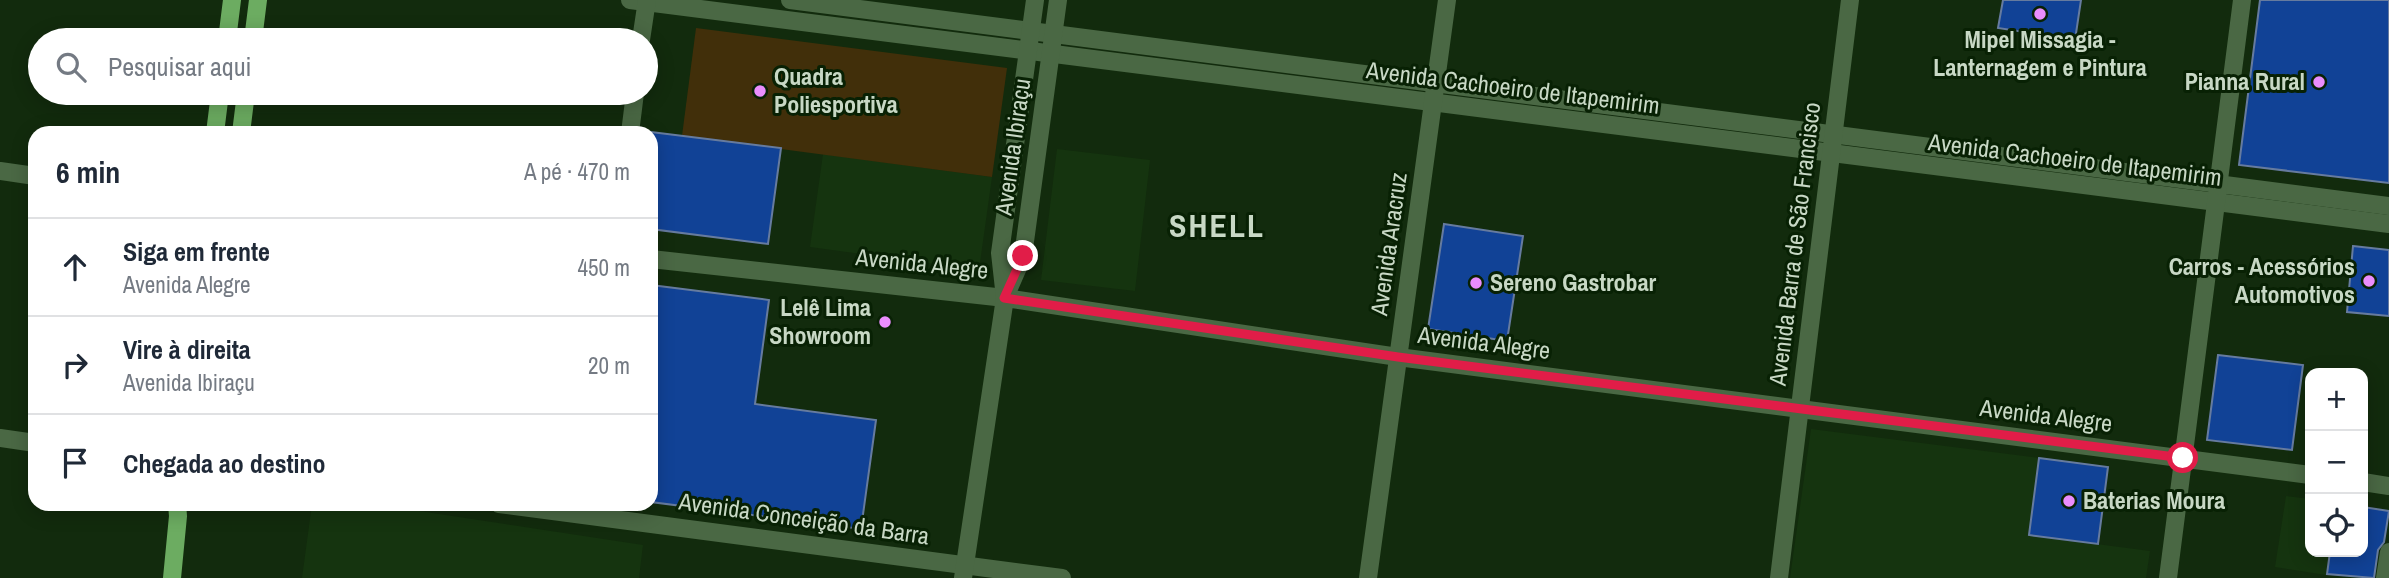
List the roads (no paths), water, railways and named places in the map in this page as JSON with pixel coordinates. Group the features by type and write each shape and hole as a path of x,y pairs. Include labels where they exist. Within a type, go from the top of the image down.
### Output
{"main road":[{"path":"228,28 232,0"},
{"path":"254,28 258,0"},
{"path":"216,126 218,105"},
{"path":"242,126 244,105"},
{"path":"172,578 179,511"}],"street":[{"path":"790,0 2389,206"},
{"name":"Avenida Ibiraçu","path":"963,572 1004,298 1000,253 1035,0"},
{"name":"Avenida Ibiraçu","path":"1004,298 1023,256 1058,0"},
{"name":"Avenida Aracruz","path":"1368,578 1447,0"},
{"name":"Avenida Barra de São Francisco","path":"1779,578 1850,0"},
{"path":"2168,578 2242,0"},
{"path":"641,1 641,28"},
{"name":"Avenida Cachoeiro de Itapemirim","path":"641,1 2389,224"},
{"path":"631,126 634,105"},
{"path":"0,172 28,175"},
{"name":"Avenida Alegre","path":"658,259 1004,298 1398,357 2305,474"},
{"path":"0,438 28,442"},
{"path":"2368,483 2389,486"},
{"name":"Avenida Conceição da Barra","path":"594,511 963,572 1062,578"},
{"path":"2385,578 2389,552"}],"place":[{"name":"Mipel Missagia - Lanternagem e Pintura","path":"2040,14"},
{"name":"Pianna Rural","path":"2319,82"},
{"name":"Quadra Poliesportiva","path":"760,91"},
{"name":"Carros - Acessórios Automotivos","path":"2369,281"},
{"name":"Sereno Gastrobar","path":"1476,283"},
{"name":"Lelê Lima Showroom","path":"885,322"},
{"name":"Baterias Moura","path":"2069,501"}],"district":[{"name":"SHELL","path":"1217,226"}]}
